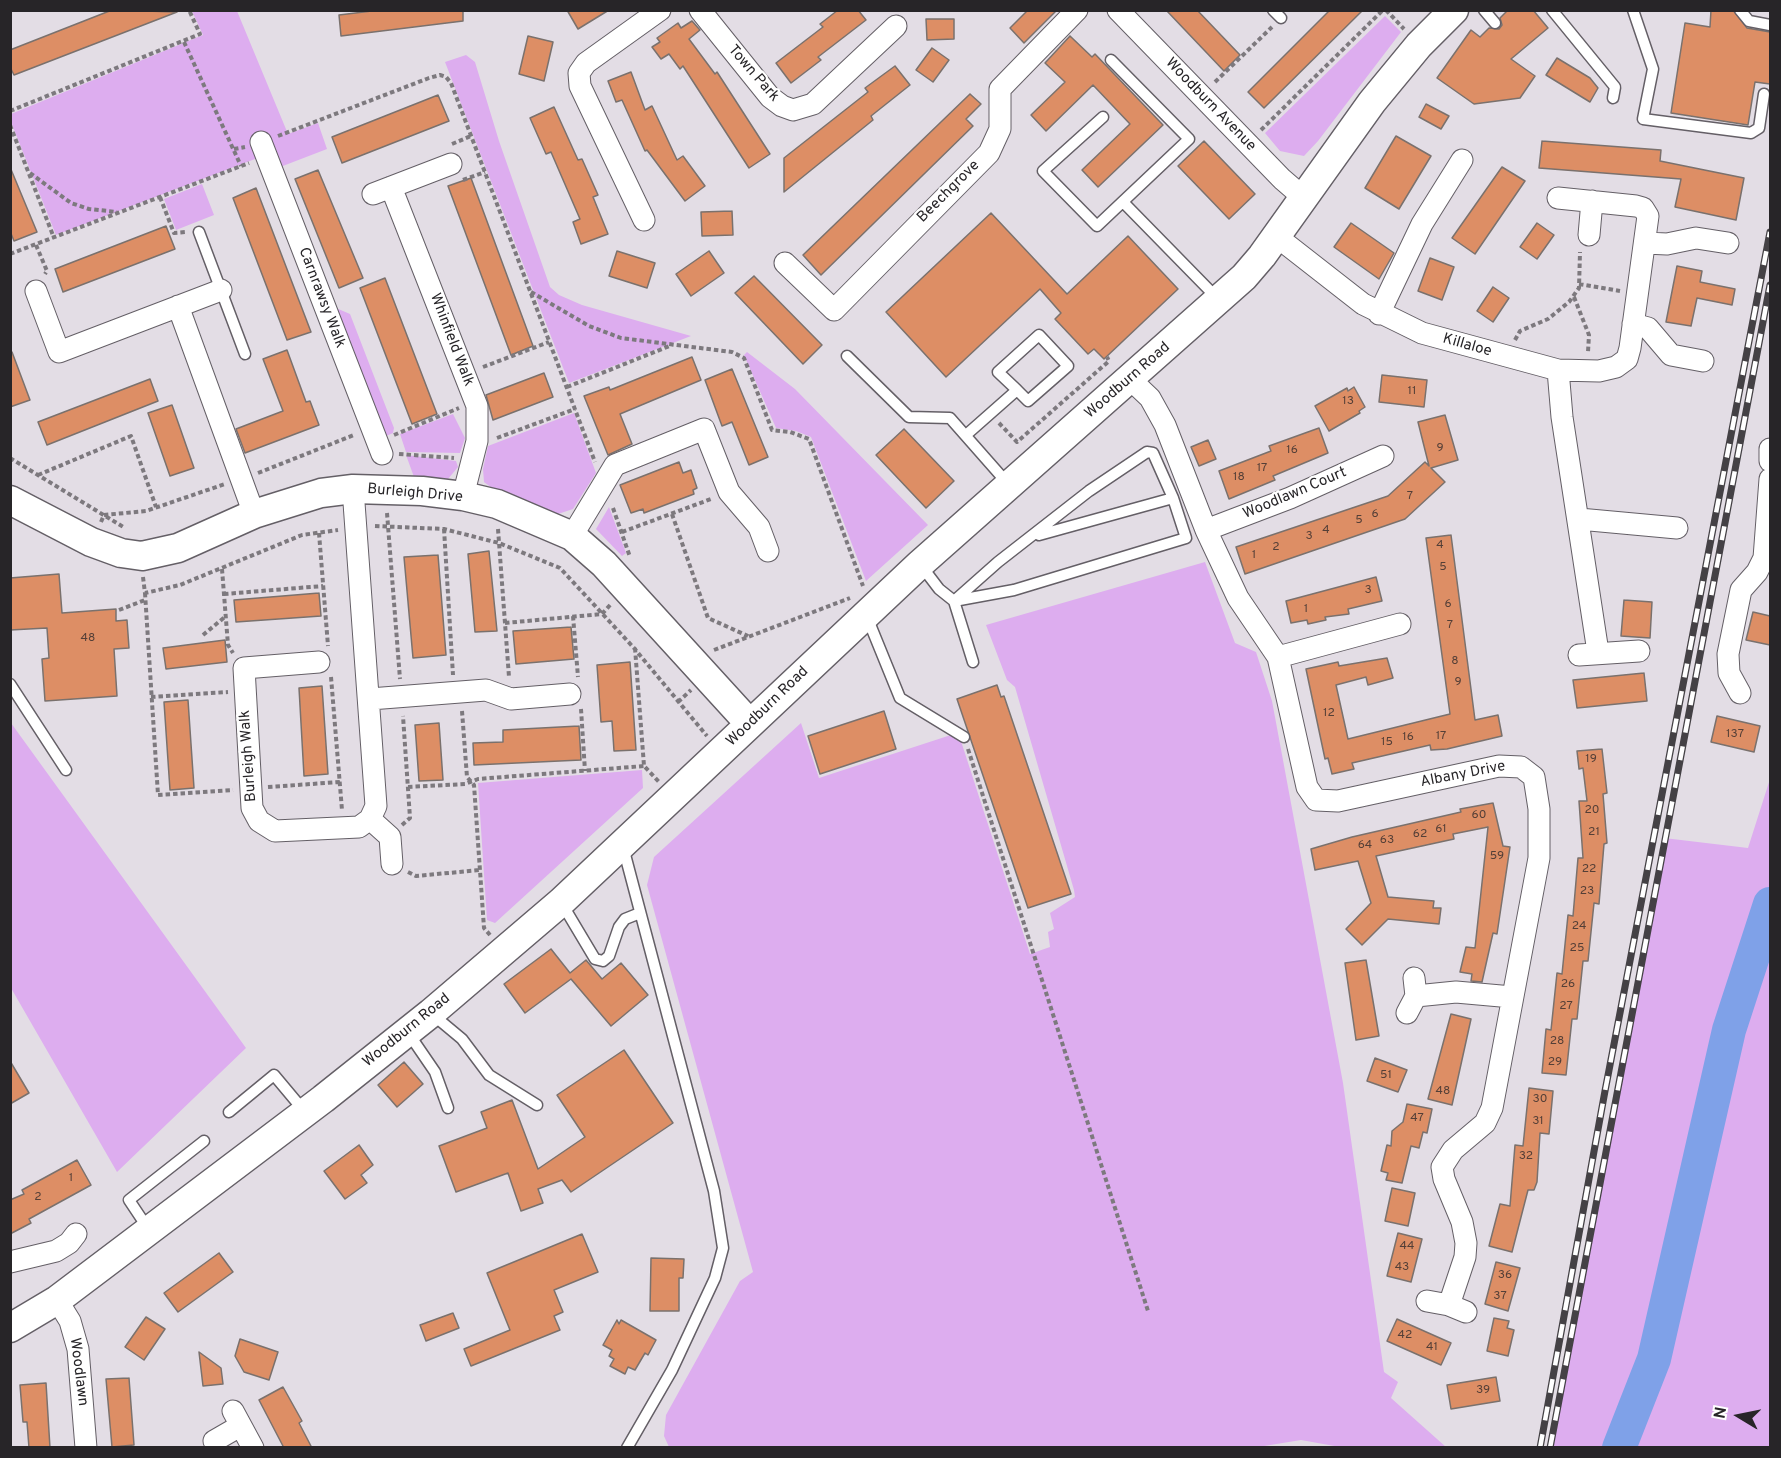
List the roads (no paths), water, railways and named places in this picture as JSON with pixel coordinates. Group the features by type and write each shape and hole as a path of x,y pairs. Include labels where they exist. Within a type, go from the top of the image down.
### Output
{"street":[{"path":"644,220 580,86 579,73 586,63 660,10"},
{"name":"Town Park","path":"700,10 770,97 782,106 793,110 813,104 896,26"},
{"name":"Beechgrove","path":"785,263 838,314 989,153 1000,129 1000,89 1077,10"},
{"name":"Woodburn Avenue","path":"1118,10 1247,143 1304,198"},
{"name":"Woodburn Road","path":"10,1328 57,1300 305,1112 431,1012 561,902 750,724 862,601 920,564 1244,277 1276,237 1372,102 1419,45 1454,10"},
{"name":"Carnrawsy Walk","path":"264,149 379,447"},
{"path":"1379,314 1422,224 1462,160"},
{"name":"Whinfield Walk","path":"451,164 382,191 474,396 479,423 463,496"},
{"name":"Killaloe","path":"1276,237 1379,314 1422,333 1558,370 1587,371 1616,367 1624,362 1628,354 1648,218 1643,208 1558,198"},
{"path":"1589,235 1592,201"},
{"path":"1645,243 1667,244 1696,238 1728,243"},
{"path":"36,291 59,352 221,290"},
{"path":"178,306 254,514"},
{"path":"1633,324 1648,328 1671,355 1703,361"},
{"path":"1558,370 1562,417 1579,519 1588,653 1639,651"},
{"name":"Albany Drive","path":"1130,380 1150,398 1165,425 1206,530 1238,598 1278,657 1307,787 1316,800 1338,801 1499,766 1521,767 1534,777 1539,809 1539,858 1490,1117 1453,1150 1442,1167 1444,1179 1459,1211 1466,1244 1457,1308 1427,1301"},
{"path":"572,536 603,482 618,463 704,429 729,492 759,527 768,551"},
{"path":"1770,449 1770,461"},
{"name":"Woodlawn Court","path":"1206,530 1290,498 1383,456"},
{"path":"1740,693 1729,673 1729,647 1741,590 1764,576 1770,479"},
{"path":"353,489 377,799 370,819 390,837 392,864"},
{"name":"Burleigh Drive","path":"10,500 91,542 126,542 142,556 178,548 254,514 310,496 353,489 463,496 511,509 572,536 627,587 750,724"},
{"path":"1579,519 1677,528"},
{"path":"1278,657 1400,624"},
{"name":"Burleigh Walk","path":"326,661 244,668 250,789 256,817 272,830 289,832 359,827 370,819"},
{"path":"370,699 486,690 511,699 570,694"},
{"path":"1412,996 1456,992 1512,997"},
{"path":"10,1262 56,1251 69,1243 76,1234"},
{"name":"Woodlawn","path":"57,1300 69,1321 78,1349 86,1448"},
{"path":"214,1441 237,1419 253,1448"}],"lane":[{"path":"1484,10 1495,23"},
{"path":"1552,10 1614,87 1613,98"},
{"path":"1633,10 1653,69 1643,119 1750,133 1759,128 1764,94"},
{"path":"1740,10 1749,21 1770,25"},
{"path":"1103,117 1042,171 1097,226 1189,139 1111,60"},
{"path":"1123,202 1219,301"},
{"path":"199,232 245,354"},
{"path":"1039,335 1068,366 1028,401 1017,390 998,372 1039,335"},
{"path":"847,356 909,417 950,418 1010,485"},
{"path":"966,435 1017,390"},
{"path":"1147,453 1153,453 1173,498 1186,538 1014,590 954,602 998,562 1089,491 1147,453"},
{"path":"1035,535 1173,498"},
{"path":"920,564 939,589 954,602 973,663"},
{"path":"862,601 900,698 964,737"},
{"path":"10,684 66,770"},
{"path":"622,846 714,1191 723,1248 715,1278 672,1370 627,1448"},
{"path":"561,902 595,959 603,961 609,956 619,927 625,920 640,913"},
{"path":"431,1012 462,1039 489,1075 537,1105"},
{"path":"407,1031 435,1072 448,1108"},
{"path":"229,1112 274,1075 305,1112"},
{"path":"149,1230 129,1200 204,1141"}],"waterway":[{"path":"1619,1448 1654,1359 1729,1030 1770,904"}],"railway":[{"path":"1540,1448 1605,1091 1770,232"},
{"path":"1550,1448 1770,285"}]}
